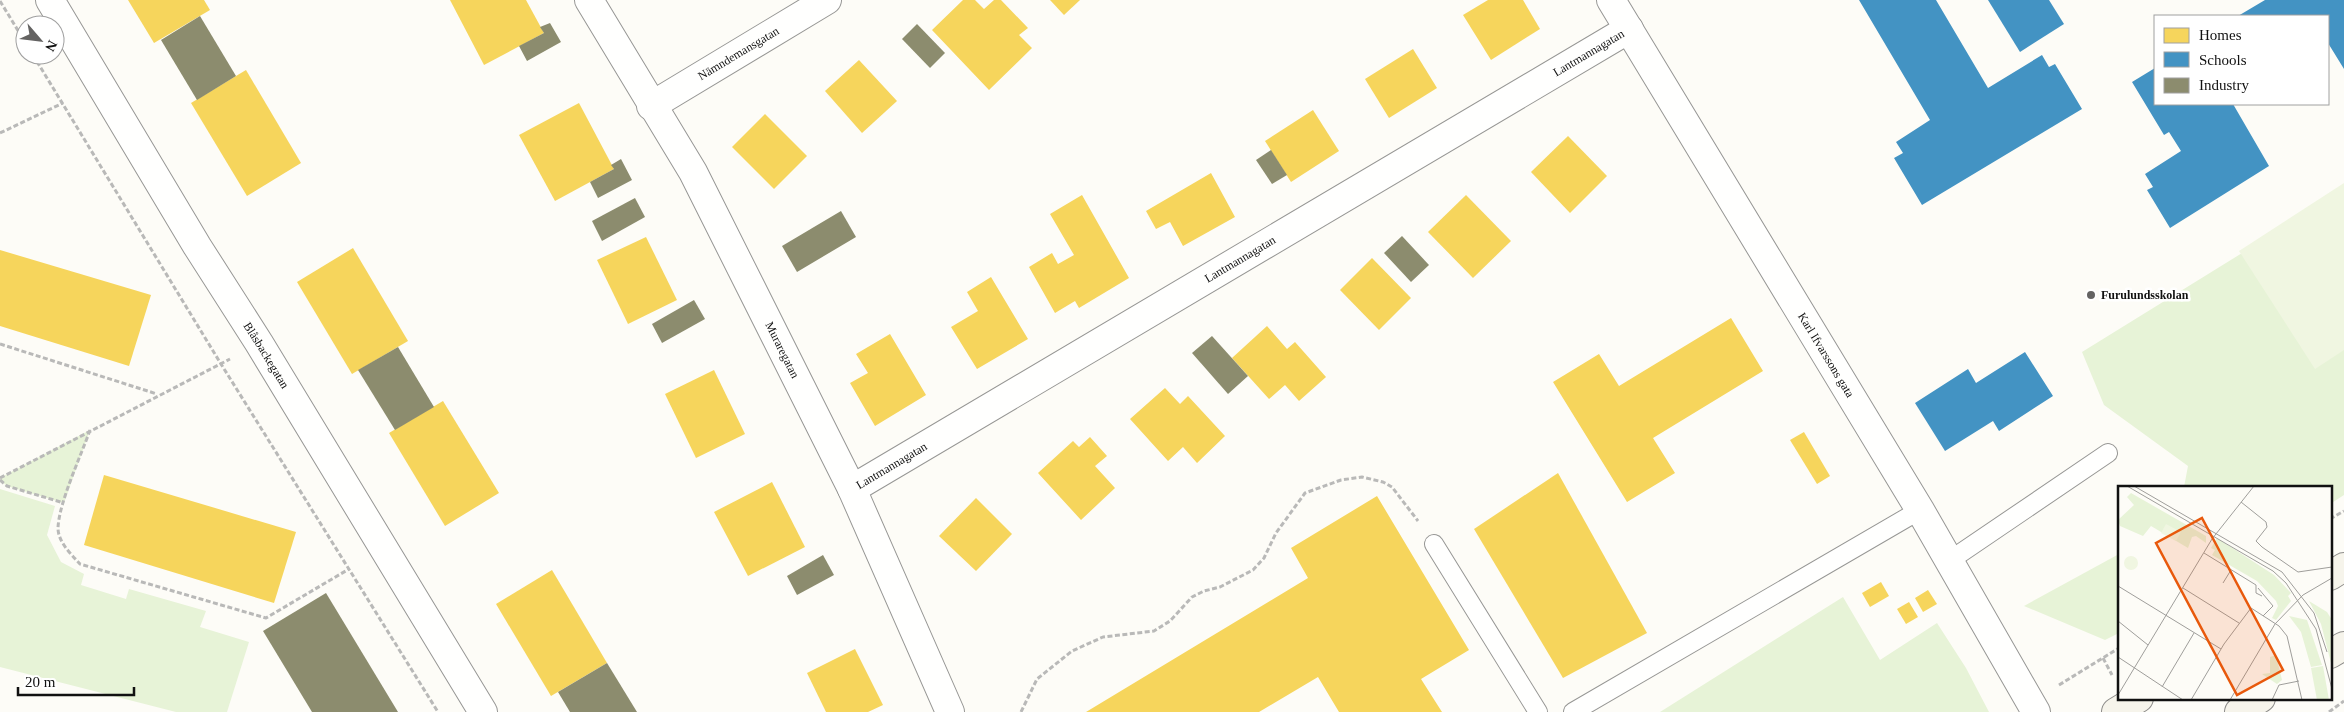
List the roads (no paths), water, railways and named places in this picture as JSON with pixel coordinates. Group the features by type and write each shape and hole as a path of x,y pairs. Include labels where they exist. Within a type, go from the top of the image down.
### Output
{"main road":[{"path":"2332,575 2344,567"},
{"path":"2332,653 2344,646"},
{"path":"2116,712 2136,700"},
{"path":"2239,712 2257,700"}],"street":[{"name":"Blåsbackegatan","path":"50,0 197,246 259,344 483,712"},
{"name":"Muraregatan","path":"588,0 693,172 852,489 950,712"},
{"name":"Nämndemansgatan","path":"651,106 827,0"},
{"name":"Karl Ifvarssons gata","path":"1612,0 1920,510 2033,707"},
{"name":"Lantmannagatan","path":"852,489 1629,29"}],"lane":[{"path":"1949,560 2108,453"},
{"path":"1573,712 1920,510"},
{"path":"1434,544 1538,712"}],"place":[{"name":"Furulundsskolan","path":"2091,295"}]}
